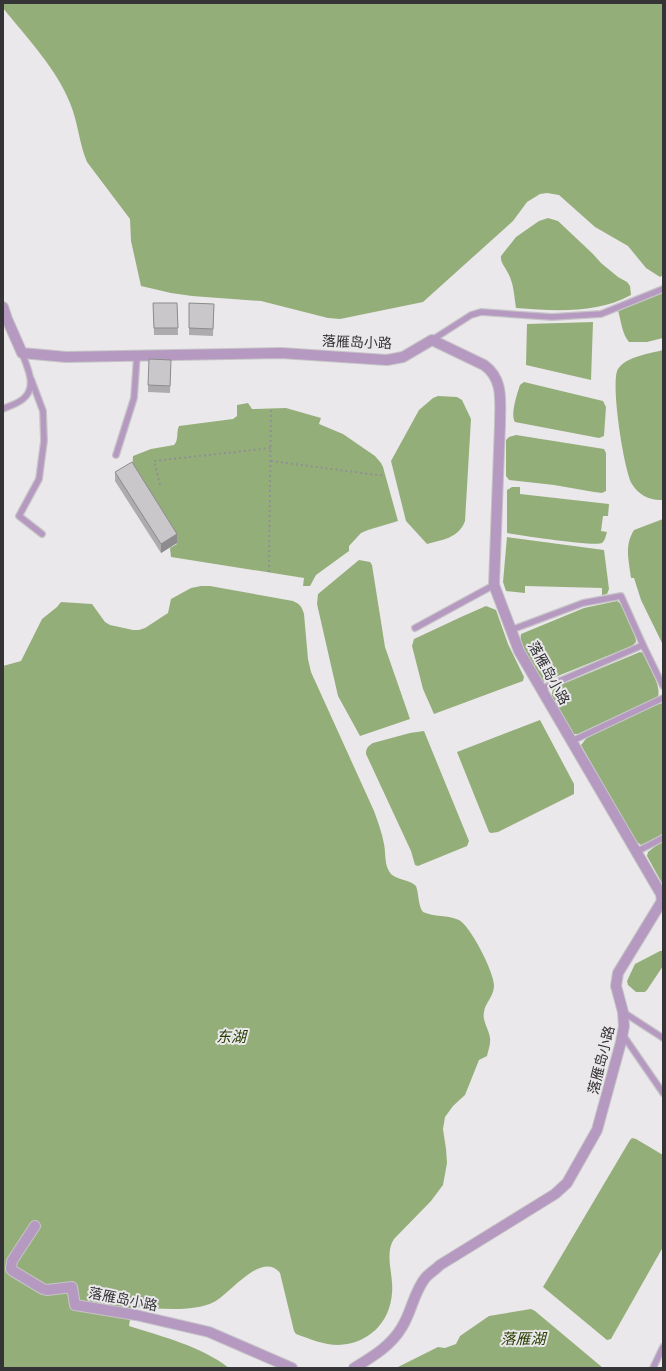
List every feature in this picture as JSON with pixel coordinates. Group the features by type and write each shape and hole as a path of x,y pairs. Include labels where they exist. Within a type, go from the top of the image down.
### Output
{"street":[{"path":"3,307 22,352"},
{"name":"落雁岛小路","path":"22,352 66,357 267,352 387,360 403,357 432,340 484,365 491,370 497,379 500,400 500,424 494,585 519,651 636,852 662,898 662,901 618,973 616,986 624,1021 623,1034 595,1135 567,1183 555,1194 440,1265 422,1283 408,1316 395,1338 378,1352 354,1368"},
{"name":"落雁岛小路","path":"35,1226 12,1261 11,1269 42,1289 47,1290 72,1287 75,1305 136,1315 210,1332 292,1368"}],"lane":[{"path":"432,340 475,313 488,312 552,317 601,314 663,289"},
{"path":"22,352 43,412 44,441 39,479 19,516 42,534"},
{"path":"116,455 134,398 137,355"},
{"path":"3,409 25,397 32,379"},
{"path":"415,628 494,585"},
{"path":"511,630 583,602 622,596 643,646 663,686"},
{"path":"541,689 643,646"},
{"path":"572,741 663,698"},
{"path":"636,852 663,838"},
{"path":"622,1012 663,1038"},
{"path":"623,1034 663,1093"},
{"path":"653,1368 663,1347"}],"path":[{"path":"270,572 271,409"},
{"path":"160,485 154,461 271,448"},
{"path":"271,461 385,476"}],"water":[{"path":"3,3 663,3 663,275 660,277 646,268 628,246 595,227 559,195 547,193 540,194 527,202 513,221 423,302 340,319 328,318 261,301 192,296 141,286 131,241 130,219 87,162 73,110 57,78 49,65 3,8"},
{"path":"548,218 558,221 601,263 618,277 627,282 630,286 631,295 604,305 575,310 516,308 512,281 502,262 501,256 516,237 539,221"},
{"path":"663,293 663,338 647,342 629,342 623,331 618,310"},
{"path":"593,322 591,380 526,365 527,324"},
{"path":"663,350 663,500 658,500 641,494 632,484 629,476 619,426 616,377 618,369 627,361 639,356"},
{"path":"524,382 603,401 606,407 604,436 599,438 515,422 513,415 514,404 520,385"},
{"path":"438,396 457,397 462,400 471,419 465,521 459,531 454,535 427,544 406,521 391,461 419,410 433,398"},
{"path":"248,403 252,409 286,408 321,418 319,424 343,434 375,456 383,467 398,521 361,533 349,546 349,551 316,575 310,586 303,586 304,578 171,557 170,548 177,544 132,471 133,456 151,449 174,445 176,443 179,426 233,419 237,416 237,405"},
{"path":"516,435 604,449 606,453 606,491 602,493 554,485 509,480 506,476 506,440 509,437"},
{"path":"512,487 520,487 520,494 609,504 608,516 603,516 601,531 607,532 604,541 597,544 507,533 507,490"},
{"path":"663,519 663,645 641,600 634,578 631,578 628,547 634,530"},
{"path":"507,537 604,550 609,589 607,594 602,595 602,588 525,586 525,593 506,591 503,582"},
{"path":"359,560 370,562 372,565 385,647 410,719 360,736 338,696 317,604 318,594"},
{"name":"东湖","path":"210,586 293,601 301,608 304,614 308,659 311,672 374,811 385,848 386,864 389,871 397,878 410,882 416,886 420,907 423,912 432,915 455,918 464,924 481,950 486,961 494,986 493,993 485,1009 484,1015 490,1038 487,1056 479,1060 465,1095 453,1106 445,1117 443,1129 447,1163 443,1185 431,1201 394,1239 391,1245 390,1258 392,1293 390,1304 387,1314 382,1322 376,1330 368,1336 349,1344 333,1345 322,1343 296,1334 280,1273 273,1267 264,1267 255,1270 246,1276 221,1298 205,1305 185,1309 132,1307 129,1326 194,1348 218,1360 229,1368 3,1368 3,666 21,661 42,619 61,602 92,604 105,622 110,625 139,630 145,628 168,613 171,599 191,588"},
{"path":"617,601 630,620 636,642 632,646 543,682 524,651 521,634 584,608"},
{"path":"486,606 496,610 508,644 524,677 523,681 434,714 423,689 412,646 414,639"},
{"path":"640,652 643,653 654,675 659,692 658,697 578,734 573,734 551,699 553,688"},
{"path":"663,703 663,835 641,845 632,835 581,745 589,735 655,705"},
{"path":"540,720 574,784 574,794 498,832 491,833 489,832 457,752"},
{"path":"424,731 469,841 467,846 418,866 415,865 411,851 366,754 366,750 373,743 410,733"},
{"path":"663,840 663,885 647,856 648,852"},
{"path":"660,951 663,951 663,966 645,992 636,992 628,985 627,981 635,964"},
{"path":"632,1138 663,1155 663,1247 611,1339 607,1340 543,1287"},
{"name":"落雁湖","path":"531,1309 603,1368 396,1368 438,1347 445,1348 456,1344 460,1336 489,1316"}],"building":[{"path":"153,303 177,303 178,328 154,328"},
{"path":"189,303 214,304 213,329 189,328"},
{"path":"149,359 171,360 170,386 148,385"},
{"path":"132,462 177,534 161,544 115,472"}]}
